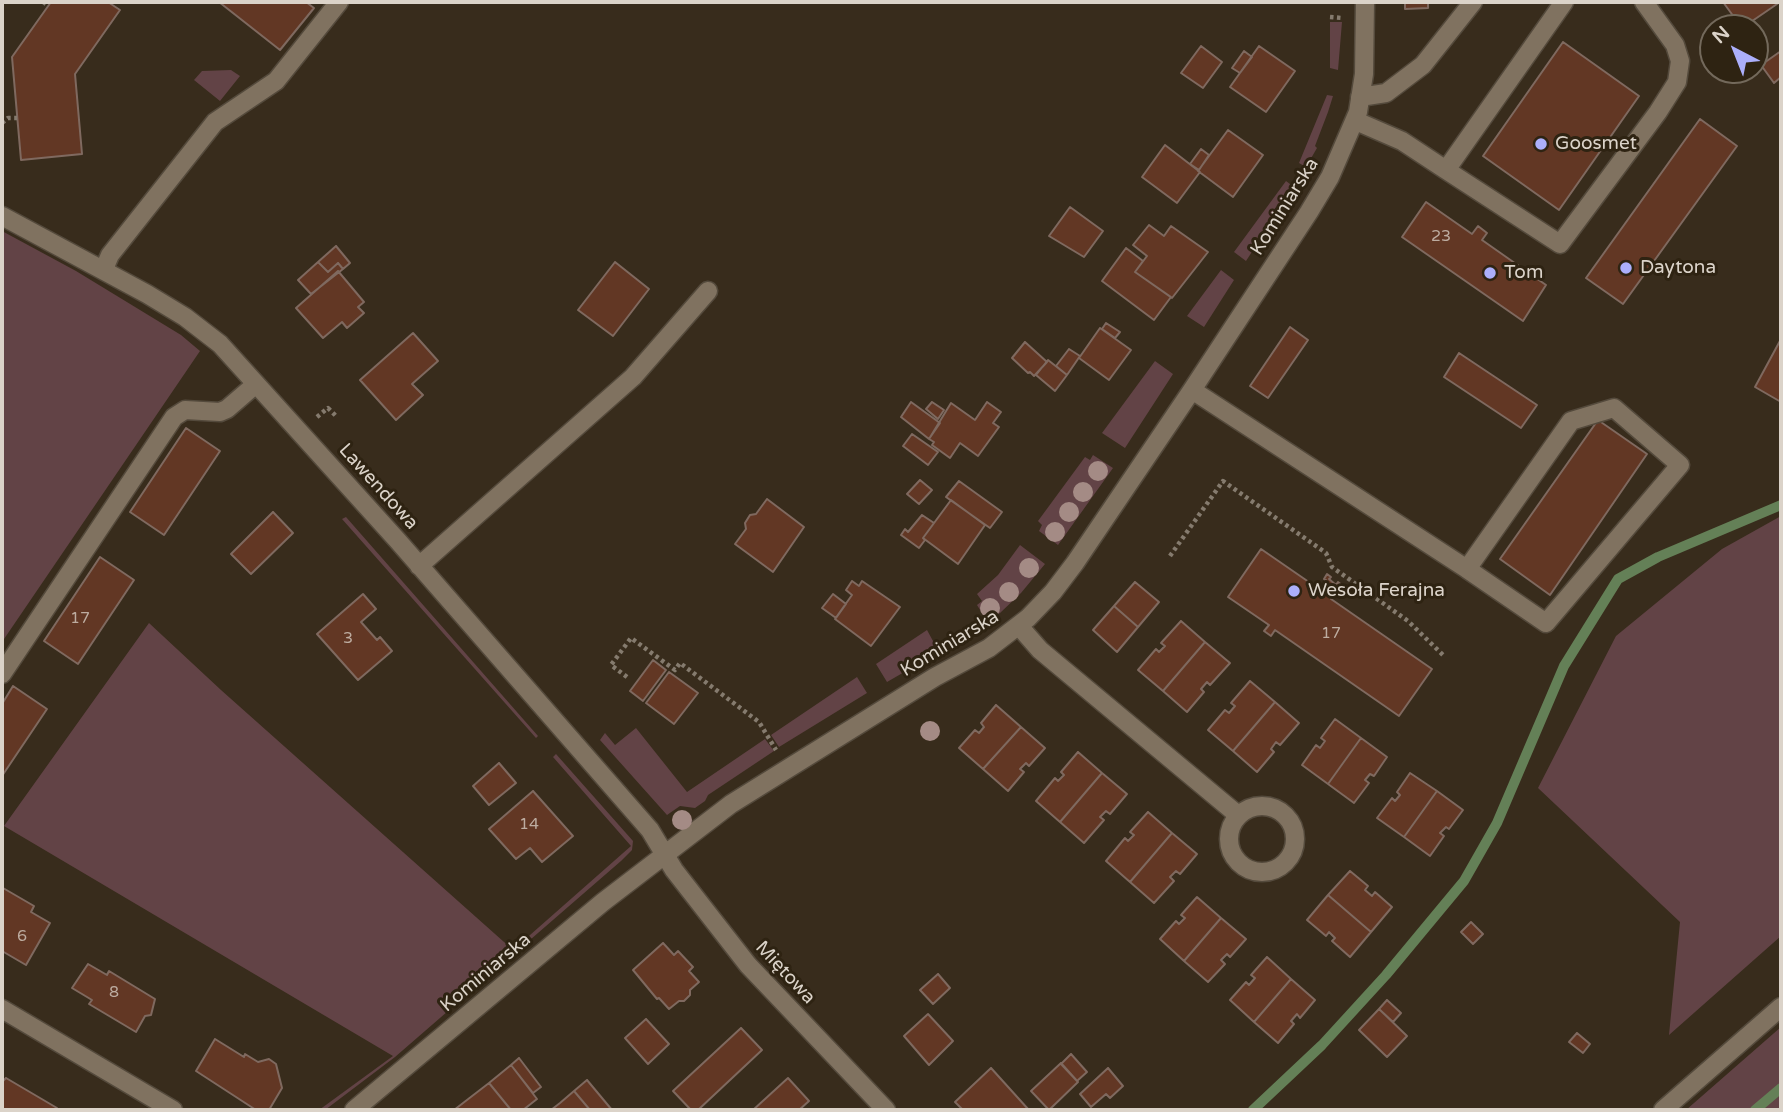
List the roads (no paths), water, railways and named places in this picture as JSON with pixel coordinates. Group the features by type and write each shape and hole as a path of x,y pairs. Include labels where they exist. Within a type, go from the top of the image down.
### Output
{"street":[{"path":"104,269 110,255 215,122 276,81 339,2"},
{"name":"Kominiarska","path":"354,1110 603,902 731,804 923,685 989,648 1019,626 1046,600 1073,567 1192,390 1309,212 1335,167 1356,121 1364,74 1366,2"},
{"path":"1360,97 1386,93 1423,65 1473,2"},
{"path":"1446,170 1564,2"},
{"path":"1356,121 1402,141 1560,244 1658,112 1677,82 1680,61 1675,45 1644,2"},
{"name":"Lawendowa","path":"2,216 104,269 185,317 220,344 650,830 665,854"},
{"path":"419,566 633,377 708,291"},
{"path":"2,674 174,417 186,410 220,412 256,384"},
{"path":"1192,390 1467,569 1546,624 1681,465 1614,408 1571,421 1467,569"},
{"path":"1019,626 1040,650 1238,815"},
{"name":"Miętowa","path":"665,854 705,912 748,965 886,1110"},
{"path":"1663,1110 1781,1007"},
{"path":"2,1009 173,1110"}],"waterway":[{"path":"1253,1110 1322,1045 1386,975 1464,881 1497,823 1564,666 1618,579 1658,557 1781,505"},
{"path":"1755,1110 1781,1088"}],"place":[{"name":"Goosmet","path":"1541,144"},
{"name":"Daytona","path":"1626,268"},
{"name":"Tom","path":"1490,273"},
{"name":"Wesoła Ferajna","path":"1294,591"}]}
